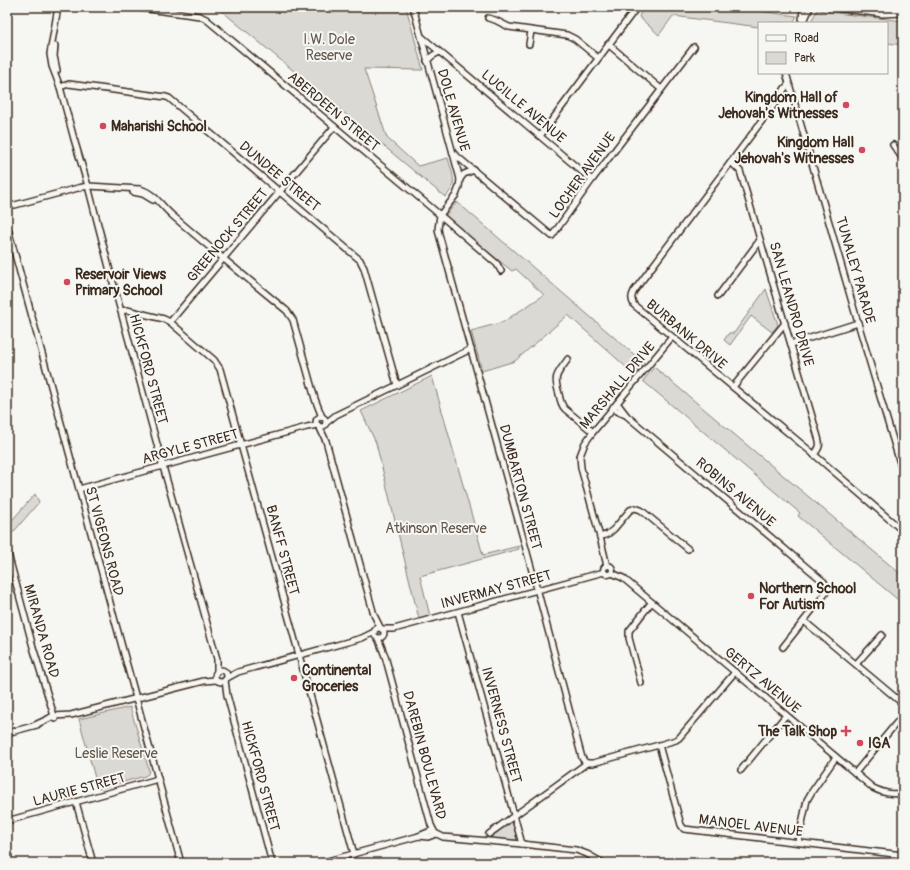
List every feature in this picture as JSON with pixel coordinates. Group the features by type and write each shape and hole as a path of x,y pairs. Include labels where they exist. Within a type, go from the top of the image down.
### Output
{"main road":[{"path":"836,7 883,13 903,12"},
{"path":"897,7 903,8"}],"street":[{"name":"HICKFORD STREET","path":"58,7 52,40 51,58 88,186 216,659 223,677 272,863"},
{"name":"ABERDEEN STREET","path":"133,7 200,16 206,19 440,215 497,264 501,271"},
{"name":"DOLE AVENUE","path":"413,7 460,179"},
{"path":"540,136 637,7"},
{"path":"802,22 803,7"},
{"path":"803,22 810,7"},
{"path":"488,18 509,27 567,34 576,39 598,58"},
{"path":"530,44 531,30"},
{"name":"LUCILLE AVENUE","path":"421,37 592,180"},
{"path":"608,44 661,89"},
{"name":"LOCHER AVENUE","path":"453,153 552,236 592,180 694,47"},
{"path":"427,60 439,52"},
{"name":"TUNALEY PARADE","path":"786,74 903,473"},
{"name":"DUNDEE STREET","path":"59,86 69,84 169,98 360,260 364,268 397,385"},
{"name":"BURBANK DRIVE","path":"789,84 638,285 632,296 632,301 634,305 903,531"},
{"name":"BURBANK DRIVE","path":"779,98 791,92"},
{"name":"GREENOCK STREET","path":"170,322 334,127"},
{"path":"893,145 903,159"},
{"name":"SAN LEANDRO DRIVE","path":"731,162 740,171 820,443 814,455"},
{"path":"440,215 460,187 460,179 464,174 474,170"},
{"name":"DAREBIN BOULEVARD","path":"16,205 88,186 120,189 143,194 150,197 164,208 223,259 287,310 293,320 435,832 443,837 576,850 603,863"},
{"path":"7,205 16,205"},
{"path":"7,210 16,205"},
{"name":"DUMBARTON STREET","path":"440,215 438,228 439,234 582,758 584,762 587,763"},
{"name":"ST VIGEONS ROAD","path":"7,225 181,863"},
{"path":"718,296 760,240"},
{"name":"BANFF STREET","path":"121,311 127,310 164,319 170,322 214,360 220,369 354,854"},
{"path":"732,387 785,323"},
{"path":"791,344 858,323"},
{"name":"MARSHALL DRIVE","path":"607,566 581,468 580,456 585,443 592,432 672,337"},
{"name":"ARGYLE STREET","path":"79,489 321,422 471,349"},
{"path":"568,359 555,380 562,405 592,432"},
{"name":"ROBINS AVENUE","path":"615,405 824,582 828,589 804,621"},
{"path":"600,537 608,534 630,510 635,508 641,510 688,549"},
{"name":"MIRANDA ROAD","path":"7,550 33,647 54,717"},
{"path":"607,566 612,567 612,573 607,575 604,572 604,569 607,566"},
{"name":"INVERMAY STREET","path":"54,717 71,715 223,677 604,572"},
{"name":"GERTZ AVENUE","path":"612,573 623,578 873,788 883,793 903,793"},
{"path":"641,683 629,638 629,631 651,603"},
{"name":"INVERNESS STREET","path":"458,612 522,844"},
{"path":"783,647 804,621 902,703 903,706"},
{"path":"856,664 882,636"},
{"name":"HICKFORD STREET","path":"216,659 215,676 223,677"},
{"path":"216,672 221,669 223,677"},
{"name":"INVERMAY STREET","path":"204,681 216,672"},
{"path":"490,834 587,763 593,763 676,740 735,672"},
{"path":"741,770 786,715"},
{"path":"855,773 903,715"},
{"path":"7,733 35,725 54,717"},
{"name":"MANOEL AVENUE","path":"659,745 681,825 684,829 903,855"},
{"path":"798,842 807,800 810,793 836,757"},
{"name":"LAURIE STREET","path":"7,821 158,779"},
{"path":"76,802 93,863"},
{"path":"320,863 419,836 428,837 435,832"}],"green space":[{"name":"I.W. Dole Reserve","path":"217,7 406,7 423,70 364,69 387,138 418,166 448,158 453,183 452,188 445,197"},
{"path":"643,7 727,7 797,16 794,22 758,22 758,27 673,16 659,35 639,17"},
{"path":"818,9 828,12 903,21 903,45 888,43 888,22 811,22"},
{"path":"457,202 644,363 635,375 568,315 515,361 482,371 471,331 503,322 544,295 516,269 512,271 444,217"},
{"path":"766,289 778,325 772,332 751,316 730,345 724,340 729,333 734,333"},
{"path":"654,367 903,576 903,604 798,516 800,513 643,381"},
{"name":"Atkinson Reserve","path":"432,376 483,555 519,546 519,549 420,576 430,616 419,619 376,443 361,411"},
{"path":"35,494 39,502 10,536 7,526"},
{"name":"Leslie Reserve","path":"130,707 149,770 148,774 98,789 79,719"},
{"path":"512,822 518,841 488,839"}],"place":[{"name":"Kingdom Hall of Jehovah's Witnesses","path":"846,105"},
{"name":"Maharishi School","path":"103,126"},
{"name":"Kingdom Hall Jehovah's Witnesses","path":"862,150"},
{"name":"Reservoir Views Primary School","path":"67,282"},
{"name":"Northern School For Autism","path":"751,596"},
{"name":"Continental Groceries","path":"294,678"},
{"name":"The Talk Shop","path":"846,731"},
{"name":"IGA","path":"860,743"}]}
